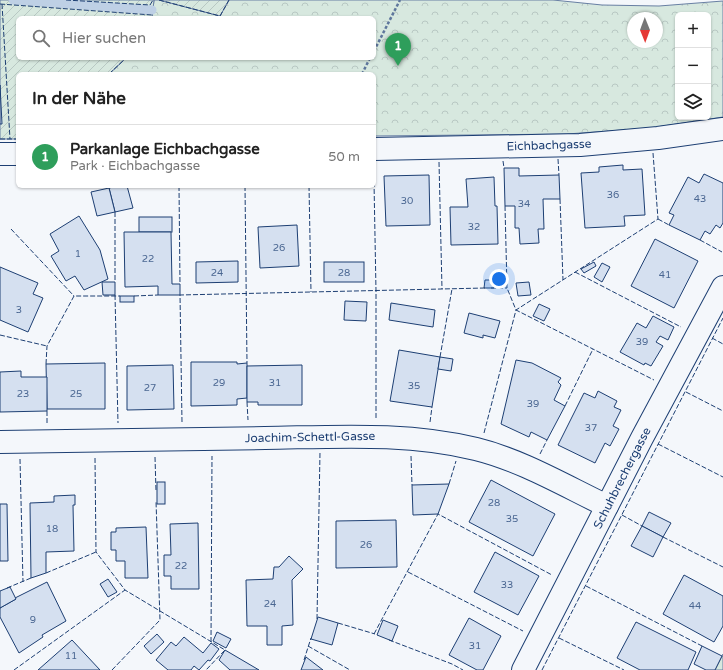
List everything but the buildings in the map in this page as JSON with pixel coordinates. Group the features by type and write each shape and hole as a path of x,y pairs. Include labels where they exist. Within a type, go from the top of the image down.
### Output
{"street":[{"name":"Eichbachgasse","path":"376,149 580,145 658,138 723,129"},
{"path":"0,154 16,154"},
{"name":"Schuhbrechergasse","path":"523,670 607,506 723,287"},
{"name":"Joachim-Schettl-Gasse","path":"0,442 332,437 390,437 421,439 456,445 496,455 607,506"}],"path":[{"path":"376,47 400,0"},
{"path":"363,72 369,60"}],"green space":[{"path":"0,0 154,0 152,16 16,16 16,60 124,60 111,72 16,72 16,139 0,139"},
{"path":"154,0 159,0 220,16 152,16"},
{"path":"159,0 229,0 220,16"},
{"path":"229,0 553,0 602,5 659,6 723,1 723,117 711,119 711,12 675,12 675,120 703,120 650,128 567,134 376,136 376,72 111,72 124,60 376,60 376,16 220,16"},
{"path":"723,654 723,670 715,670"}],"waterway":[{"path":"13,0 152,10"}],"fence":[{"path":"66,0 150,5 153,0"},
{"path":"159,0 220,16 229,0"},
{"path":"0,4 152,16"},
{"path":"2,4 10,139"},
{"path":"111,72 124,60"},
{"path":"0,139 16,139"},
{"path":"484,433 516,310 658,219 653,153"},
{"path":"558,159 559,175"},
{"path":"503,161 504,168"},
{"path":"439,162 442,289"},
{"path":"179,188 180,284"},
{"path":"245,188 247,363"},
{"path":"309,188 311,292"},
{"path":"374,188 376,419"},
{"path":"560,199 563,280"},
{"path":"505,206 507,288 516,310 654,380"},
{"path":"115,212 115,282"},
{"path":"658,219 669,225"},
{"path":"11,229 74,296"},
{"path":"700,240 722,252"},
{"path":"575,272 681,327"},
{"path":"182,422 180,295 485,288"},
{"path":"491,288 507,288"},
{"path":"440,357 452,289"},
{"path":"115,295 118,423"},
{"path":"134,296 158,295"},
{"path":"46,364 47,346 74,296 120,296"},
{"path":"542,670 723,318"},
{"path":"0,335 47,346"},
{"path":"712,338 723,344"},
{"path":"565,406 593,349"},
{"path":"686,392 723,411"},
{"path":"247,402 248,420"},
{"path":"430,422 432,407"},
{"path":"47,411 47,424"},
{"path":"540,454 547,440"},
{"path":"658,444 723,477"},
{"path":"317,619 320,452"},
{"path":"211,642 212,456"},
{"path":"411,456 412,485"},
{"path":"155,457 156,491"},
{"path":"95,458 96,552 125,590 225,650 206,670"},
{"path":"20,459 23,582"},
{"path":"449,484 456,461"},
{"path":"112,670 160,620 156,501"},
{"path":"374,634 438,514 552,575"},
{"path":"622,515 642,526"},
{"path":"663,537 723,567"},
{"path":"46,573 96,552"},
{"path":"408,572 523,631"},
{"path":"7,588 31,578"},
{"path":"586,586 702,646"},
{"path":"14,670 125,590"},
{"path":"338,623 375,634"},
{"path":"304,660 311,638"},
{"path":"559,638 624,670"},
{"path":"389,640 452,664 463,670"},
{"path":"308,646 350,670"}],"place":[{"name":"Parkanlage Eichbachgasse","path":"398,66"}]}
